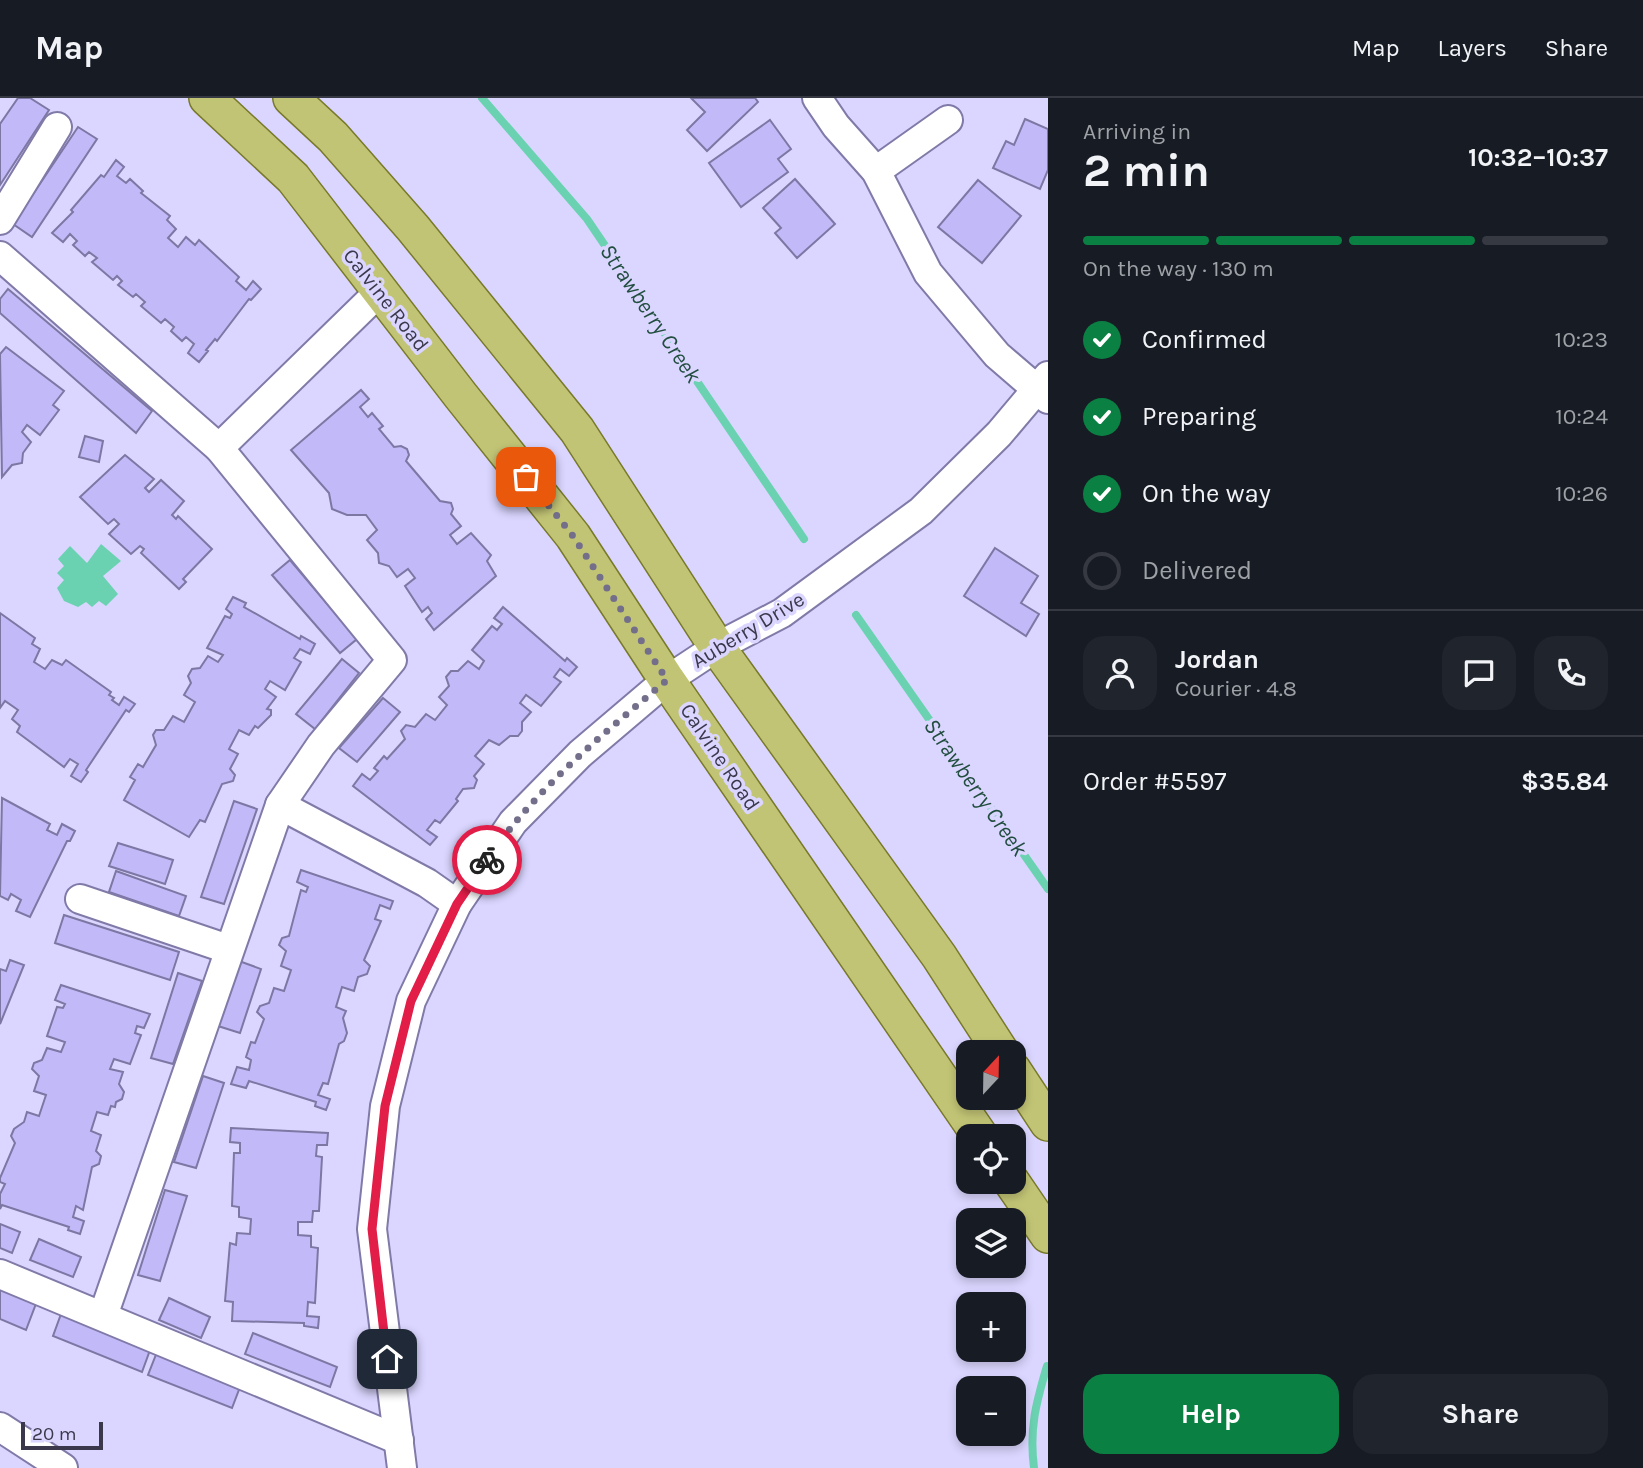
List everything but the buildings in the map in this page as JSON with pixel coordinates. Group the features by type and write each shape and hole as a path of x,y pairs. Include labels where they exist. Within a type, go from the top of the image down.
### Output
{"main road":[{"name":"Calvine Road","path":"207,98 293,178 379,292 573,536 667,680 972,1124"},
{"path":"291,98 333,137 413,228 577,430 717,647 939,956 994,1040"},
{"path":"1026,1090 1048,1123"},
{"path":"1020,1194 1048,1235"}],"street":[{"path":"817,98 836,126 876,171 928,273 997,355 1044,388"},
{"path":"876,171 948,120"},
{"path":"0,220 57,127"},
{"path":"0,256 219,448 392,660 321,745 280,805 103,1316"},
{"path":"219,448 379,292"},
{"name":"Auberry Drive","path":"402,1468 372,1229 385,1106 411,1001 457,904 513,822 580,754 667,680 717,647 782,613 887,536 948,486 1044,388"},
{"path":"280,805 428,883 457,904"},
{"path":"80,899 228,949"},
{"path":"0,1274 399,1440"},
{"path":"0,1427 63,1468"}],"shaded area":[{"path":"101,544 121,561 103,576 118,594 106,606 99,601 92,607 86,602 78,607 64,601 57,588 64,580 57,573 64,566 58,559 70,546 87,563"}],"waterway":[{"name":"Strawberry Creek","path":"482,98 587,219 804,539"},
{"name":"Strawberry Creek","path":"856,615 1048,889"},
{"name":"Strawberry Creek","path":"1034,1468 1032,1441 1035,1416 1047,1366"}],"way so far":[{"path":"487,860 513,822 580,754 667,680 573,536 526,477"}],"route":[{"path":"387,1359 372,1229 385,1106 411,1001 457,904 487,860"}]}
